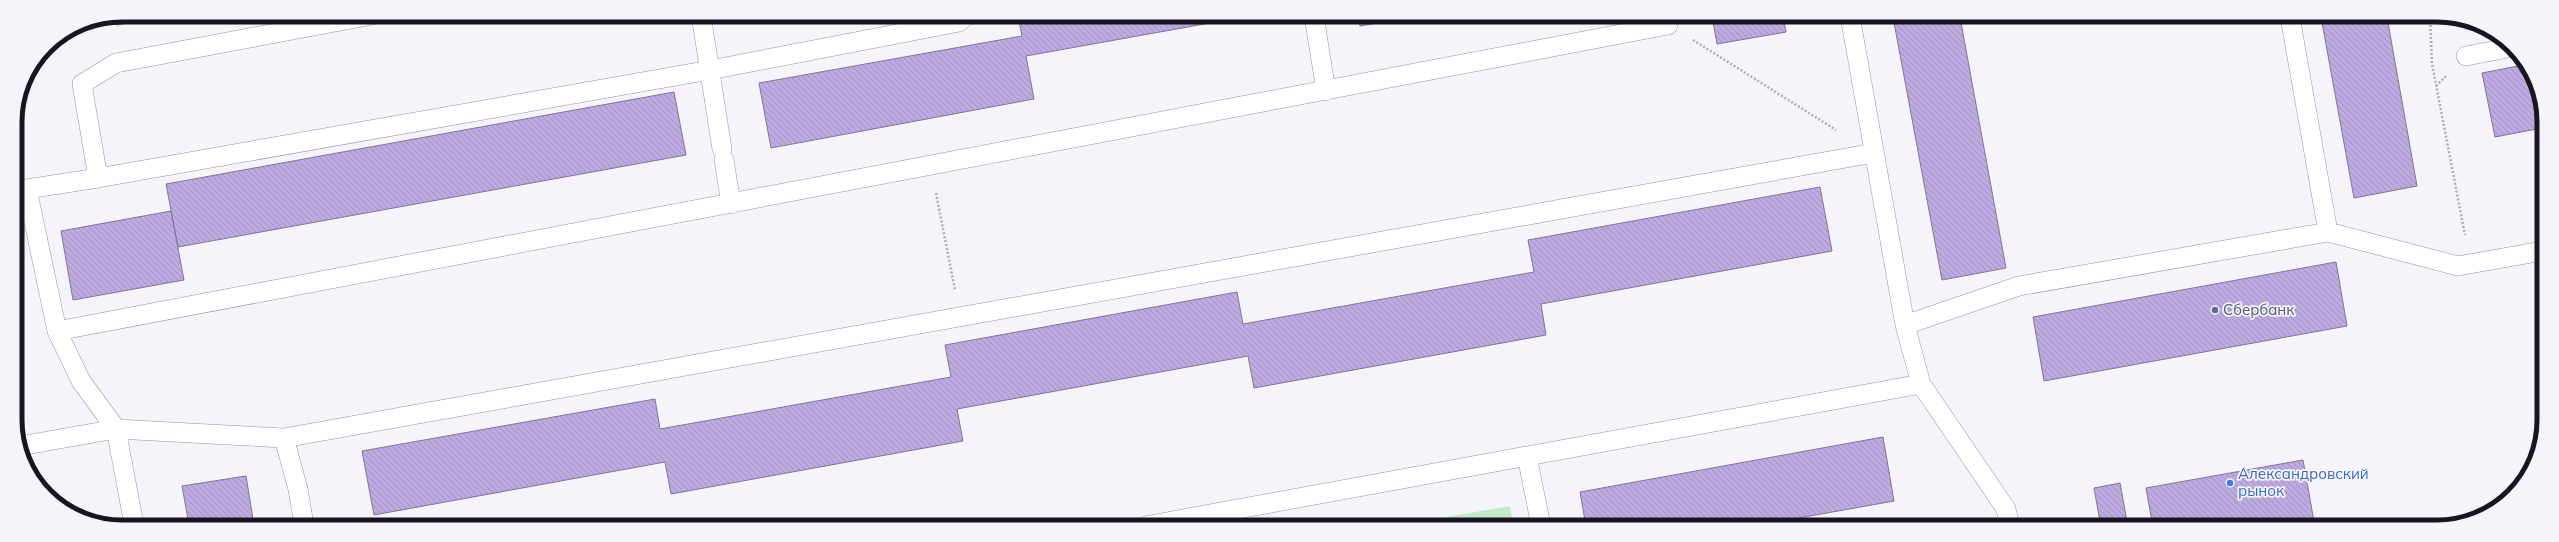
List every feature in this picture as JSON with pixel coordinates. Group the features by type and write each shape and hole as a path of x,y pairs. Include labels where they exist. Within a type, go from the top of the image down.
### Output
{"lane":[{"path":"98,178 82,84 116,63 335,22"},
{"path":"702,22 731,204"},
{"path":"133,520 116,429 81,381 57,332 27,189 98,178 710,70 959,22"},
{"path":"1315,22 1326,90"},
{"path":"1851,22 1905,325 1921,384 2006,509 2009,520"},
{"path":"2291,22 2328,232"},
{"path":"57,332 1668,25"},
{"path":"2466,56 2505,49"},
{"path":"25,445 116,429 284,438 1874,153"},
{"path":"1905,325 2019,286 2328,232 2458,266 2537,252"},
{"path":"1178,520 1921,384"},
{"path":"284,438 298,489 303,520"},
{"path":"1527,456 1540,520"}],"path":[{"path":"2430,22 2432,64 2470,264"},
{"path":"1668,25 1874,153"},
{"path":"931,166 960,317"}],"green space":[{"path":"1510,506 1512,520 1429,520"}],"building":[{"path":"117,22 134,22 117,25"},
{"path":"1019,22 1216,22 1026,56 1034,99 771,148 759,83 1022,36"},
{"path":"1360,22 1383,22 1360,26"},
{"path":"1713,22 1784,22 1786,32 1717,44"},
{"path":"1894,22 1961,22 2006,268 1942,280"},
{"path":"2322,22 2388,22 2417,186 2354,198"},
{"path":"2519,66 2532,90 2537,115 2537,129 2495,137 2482,73"},
{"path":"674,92 686,155 178,247 166,184"},
{"path":"1820,187 1832,251 1541,304 1546,335 1254,388 1248,356 957,409 963,441 671,494 665,462 374,515 362,451 655,399 660,429 951,377 945,345 1237,292 1243,324 1534,272 1528,240"},
{"path":"171,211 184,280 73,300 61,231"},
{"path":"2336,262 2347,326 2044,381 2033,317"},
{"path":"1883,437 1894,501 1788,520 1585,520 1580,492"},
{"path":"2303,460 2314,520 2152,520 2146,488"},
{"path":"246,476 253,520 188,520 182,486"},
{"path":"2120,483 2127,520 2100,520 2094,488"}],"place":[{"name":"Сбербанк","path":"2215,310"},
{"name":"Александровский рынок","path":"2230,483"}]}
